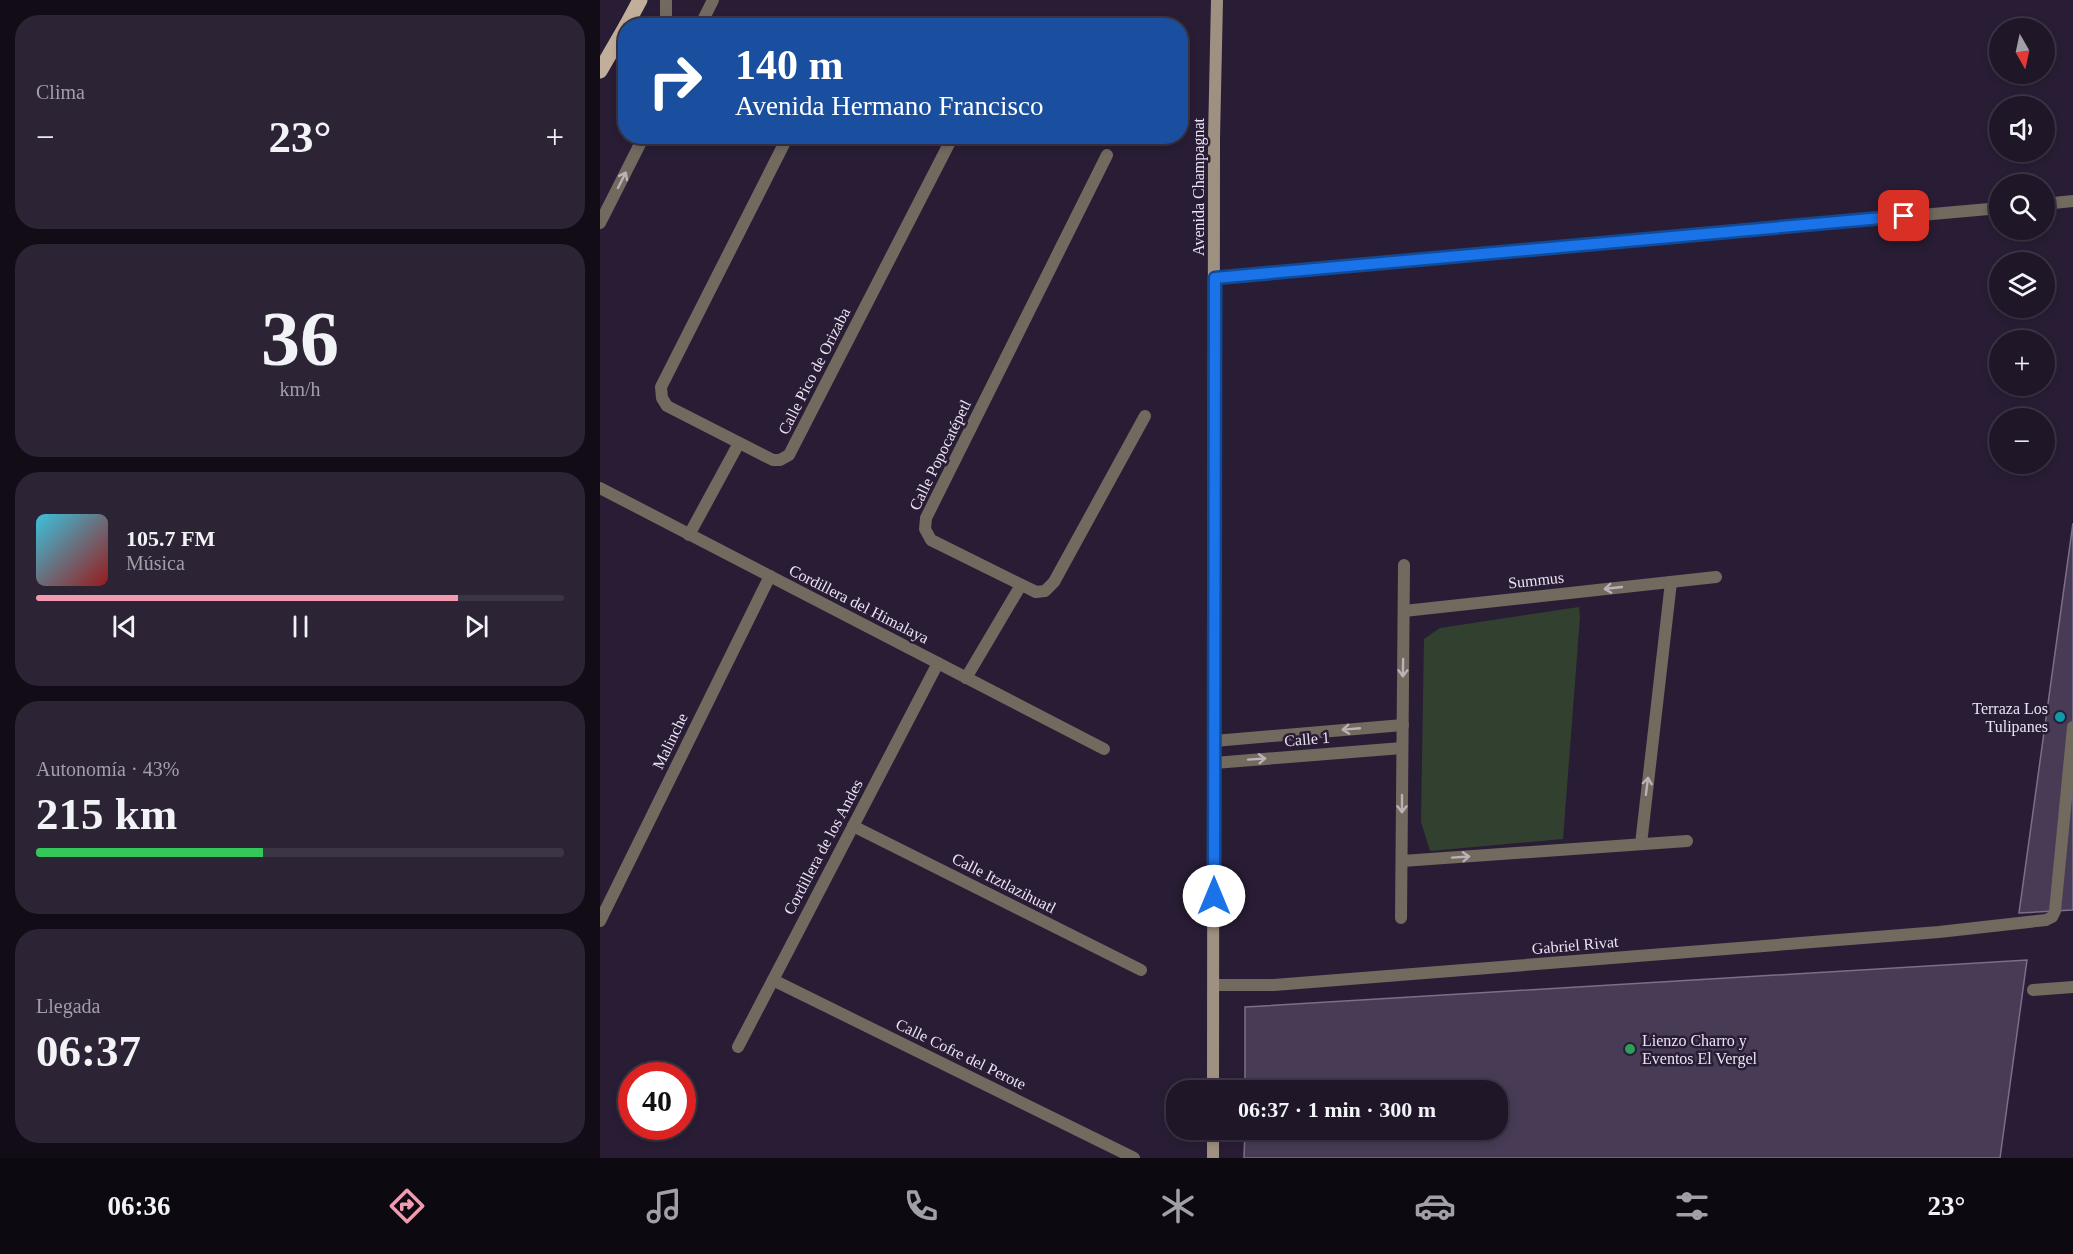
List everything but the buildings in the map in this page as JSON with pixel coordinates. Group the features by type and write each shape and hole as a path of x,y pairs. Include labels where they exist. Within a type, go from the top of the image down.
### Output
{"main road":[{"path":"630,18 640,0"},
{"path":"600,71 618,40"}],"street":[{"path":"666,0 666,18"},
{"path":"704,18 712,0"},
{"name":"Avenida Champagnat","path":"1213,1080 1217,0"},
{"path":"600,223 640,144"},
{"name":"Calle Pico de Orizaba","path":"784,144 661,387 662,398 667,406 773,460 789,456 949,144"},
{"name":"Calle Popocatépetl","path":"1107,155 926,518 926,529 931,540 1036,592 1045,591 1054,582 1145,416"},
{"path":"2055,203 2073,201"},
{"path":"1215,278 1989,209"},
{"path":"689,535 739,443"},
{"name":"Cordillera del Himalaya","path":"602,494 770,576 1104,749"},
{"path":"1401,918 1404,565"},
{"name":"Malinche","path":"600,921 770,576"},
{"name":"Summus","path":"1404,611 1716,578"},
{"path":"1641,844 1671,582"},
{"path":"966,678 1021,585"},
{"name":"Cordillera de los Andes","path":"738,1047 938,663"},
{"name":"Calle 1","path":"1214,741 1403,725"},
{"path":"2063,817 2073,727"},
{"name":"Calle 1","path":"1214,762 1402,747"},
{"path":"2063,817 2073,806"},
{"name":"Gabriel Rivat","path":"1214,985 1274,985 1939,932 2046,920 2052,917 2055,911 2063,817"},
{"name":"Calle Itztlazihuatl","path":"853,826 1141,970"},
{"path":"1402,861 1687,841"},
{"name":"Calle Cofre del Perote","path":"773,980 1134,1158"},
{"path":"2033,990 2073,987"},
{"path":"1213,1140 1213,1158"}],"green space":[{"path":"1579,607 1563,839 1430,851 1421,822 1424,639 1440,628"}],"place":[{"name":"Terraza Los Tulipanes","path":"2060,717"},
{"name":"Lienzo Charro y Eventos El Vergel","path":"1630,1049"}],"route":[{"path":"1214,896 1215,278 1904,216"}]}
